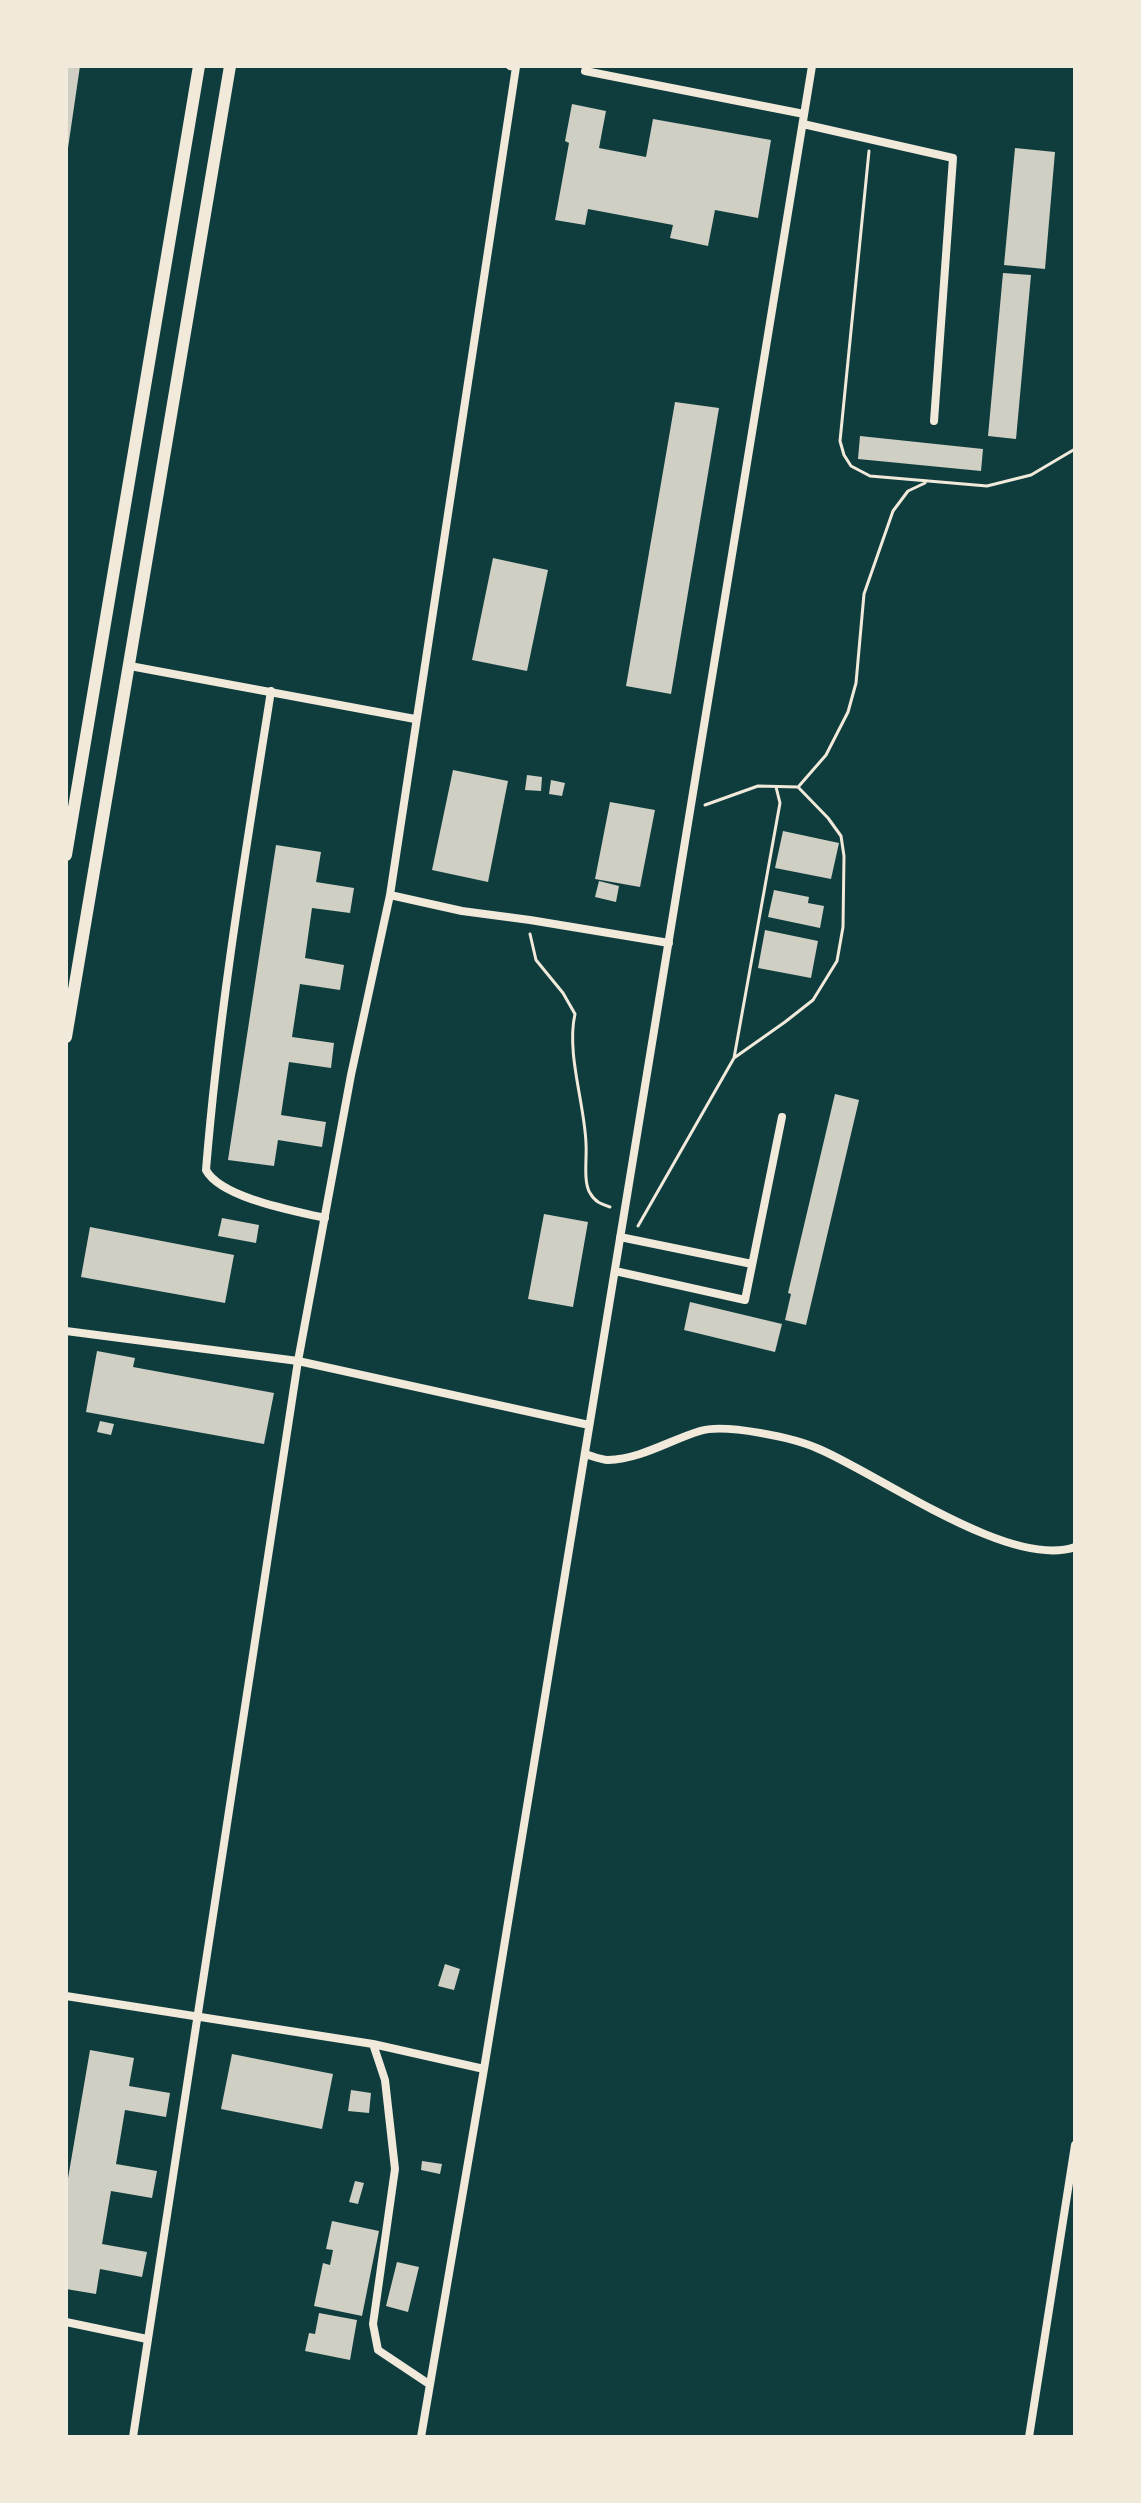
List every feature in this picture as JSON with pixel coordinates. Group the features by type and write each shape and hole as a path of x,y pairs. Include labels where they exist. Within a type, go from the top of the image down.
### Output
{"street":[{"path":"66,855 199,66"},
{"path":"66,1037 230,66"},
{"path":"133,2437 298,1361 351,1075 390,895 514,66"},
{"path":"421,2437 812,66"},
{"path":"585,71 804,114"},
{"path":"803,124 953,158 934,421"},
{"path":"130,666 415,719"},
{"path":"271,691 236,919 206,1170 211,1179 270,1205 325,1218"},
{"path":"390,895 462,911 669,943"},
{"path":"615,1271 745,1300 782,1117"},
{"path":"620,1237 752,1264"},
{"path":"66,1331 298,1361 589,1425"},
{"path":"585,1454 607,1460 650,1451 703,1430 738,1429 817,1448 983,1534 1022,1547 1064,1551 1075,1547"},
{"path":"66,1996 373,2044 484,2069"},
{"path":"373,2044 385,2080 395,2169 373,2324 378,2350 429,2384"},
{"path":"1029,2437 1075,2145"},
{"path":"66,2322 147,2339"}],"path":[{"path":"870,139 840,441 851,466 870,476 987,486 1031,475 1075,449"},
{"path":"798,787 826,755 848,712 856,683 864,594 893,511 908,491 928,482"},
{"path":"631,1239 734,1058 780,803 776,787"},
{"path":"691,810 747,789 798,787 841,836 844,856 843,927 837,961 813,1000 734,1058"},
{"path":"530,920 536,960 563,993 575,1014 577,1081 586,1136 588,1191 598,1203 625,1212"}],"building":[{"path":"66,66 80,66 68,148 66,148"},
{"path":"572,104 606,111 599,148 646,157 653,119 771,140 758,218 715,210 708,246 670,238 673,225 588,209 585,225 555,220 569,143 565,141"},
{"path":"1015,148 1055,152 1045,269 1004,265"},
{"path":"1003,273 1031,275 1016,439 988,436"},
{"path":"675,402 719,408 671,694 626,686"},
{"path":"860,436 983,449 981,471 858,459"},
{"path":"493,558 548,570 527,671 472,660"},
{"path":"453,770 508,781 488,882 432,870"},
{"path":"527,775 542,777 541,791 525,790"},
{"path":"551,780 565,783 562,796 549,794"},
{"path":"610,802 655,810 640,887 595,879"},
{"path":"783,831 839,843 831,879 775,868"},
{"path":"276,845 321,852 316,882 354,888 350,913 312,908 305,958 344,965 340,990 300,984 292,1037 334,1043 331,1068 289,1062 281,1115 326,1122 322,1147 278,1140 274,1166 228,1160"},
{"path":"599,881 619,886 616,902 595,897"},
{"path":"774,890 809,897 808,903 824,906 820,928 768,917"},
{"path":"765,930 818,941 811,978 758,968"},
{"path":"835,1094 859,1100 806,1325 785,1320 791,1294 788,1293"},
{"path":"544,1214 588,1222 573,1307 528,1299"},
{"path":"222,1218 259,1225 256,1243 218,1236"},
{"path":"90,1227 234,1255 225,1303 81,1277"},
{"path":"690,1302 782,1324 775,1352 684,1330"},
{"path":"97,1351 135,1358 133,1367 274,1393 264,1444 86,1412"},
{"path":"100,1421 114,1424 111,1435 97,1432"},
{"path":"445,1964 460,1969 454,1990 438,1986"},
{"path":"90,2050 134,2058 129,2086 170,2093 166,2117 125,2110 116,2164 157,2171 152,2198 111,2191 102,2244 147,2252 142,2277 100,2269 96,2294 66,2289 66,2190"},
{"path":"232,2054 333,2074 322,2129 221,2109"},
{"path":"351,2090 371,2093 369,2113 348,2111"},
{"path":"422,2161 442,2164 440,2174 421,2170"},
{"path":"355,2181 364,2183 358,2204 349,2202"},
{"path":"332,2221 379,2231 362,2316 314,2306 323,2263 330,2265 333,2250 326,2249"},
{"path":"397,2262 419,2267 408,2312 386,2306"},
{"path":"319,2313 357,2320 350,2360 305,2351 309,2333 315,2334"}]}
